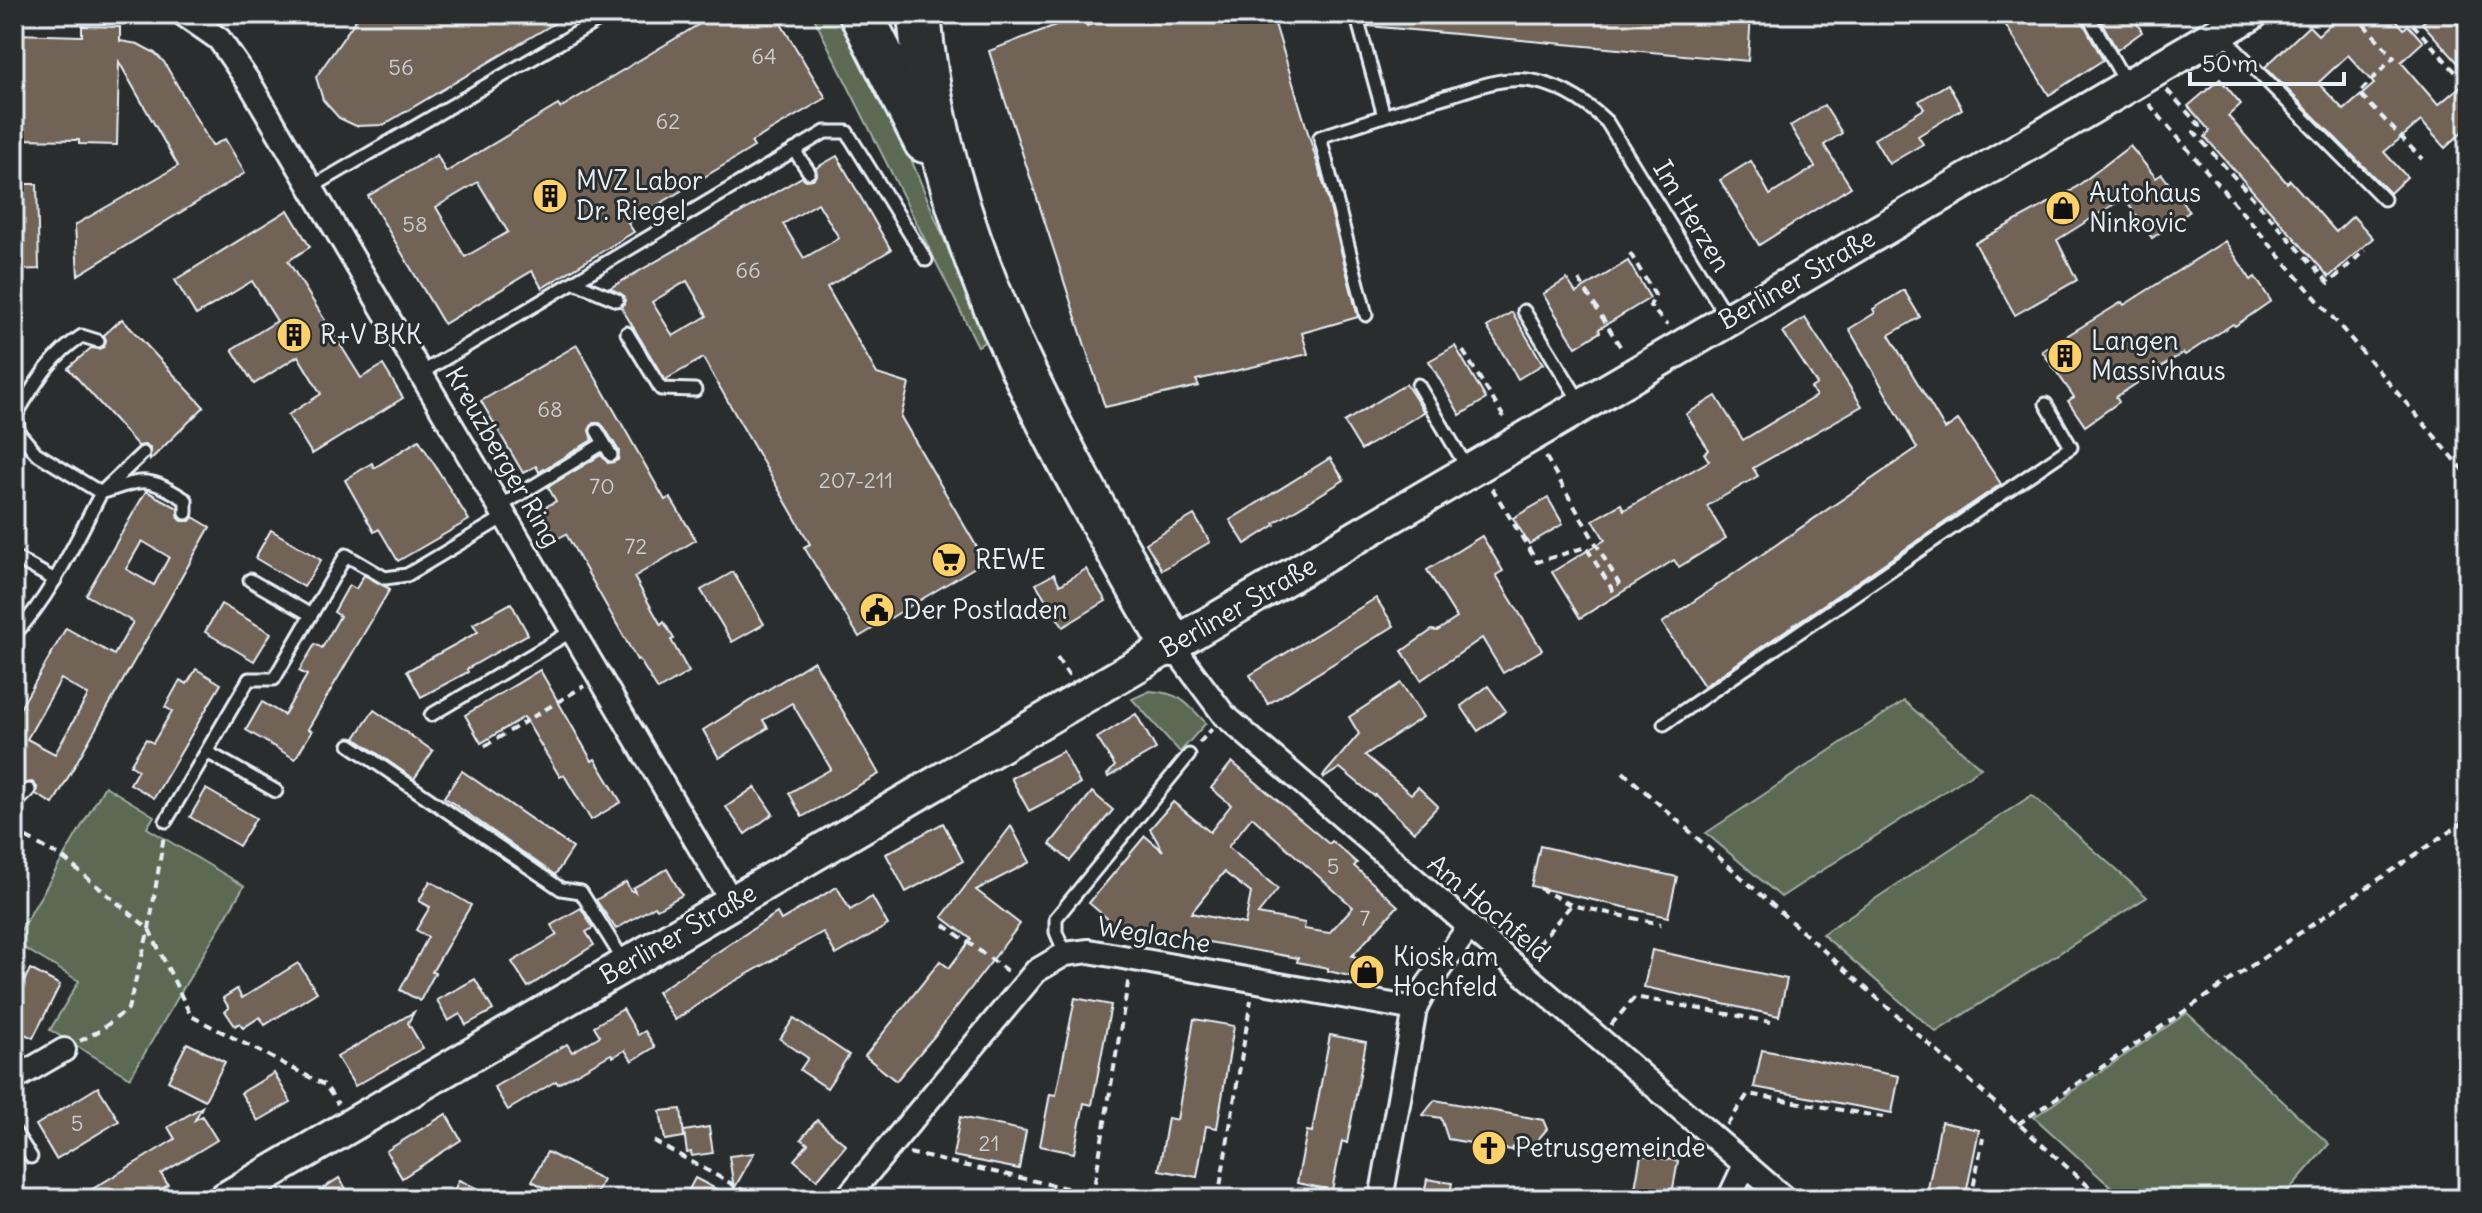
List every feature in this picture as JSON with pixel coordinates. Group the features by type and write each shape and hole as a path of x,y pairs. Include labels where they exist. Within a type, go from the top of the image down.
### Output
{"highway":[{"path":"861,14 960,210 1003,324 1037,399 1099,519 1172,645"},
{"path":"919,14 929,89 960,210"}],"street":[{"name":"Kreuzberger Ring","path":"183,14 219,39 235,61 732,902"},
{"name":"Berliner Straße","path":"225,1199 1728,319 2136,93 2238,22"},
{"name":"Am Hochfeld","path":"1172,645 1224,715 1785,1199"},
{"path":"1381,1199 1415,1009 1427,986 1469,927"},
{"name":"Weglache","path":"846,1199 1036,971 1065,954 1089,951 1415,1009"},
{"path":"14,1079 64,1050"},
{"path":"1729,1199 1745,1165"}],"lane":[{"path":"312,187 609,14"},
{"path":"1356,14 1384,116"},
{"path":"2087,14 2136,93"},
{"path":"2238,22 2234,48 2384,199"},
{"name":"Im Herzen","path":"1366,315 1320,137 1474,88 1524,80 1553,86 1587,103 1617,136 1728,319"},
{"path":"421,373 825,132 847,132 926,260"},
{"path":"794,150 809,172"},
{"path":"574,282 617,300"},
{"path":"1524,311 1582,405"},
{"path":"627,333 661,389 695,390"},
{"path":"98,341 82,336 64,347 45,369 16,415 19,433 36,453 101,493"},
{"path":"1418,385 1474,468"},
{"path":"1664,724 2071,447 2046,404"},
{"path":"597,431 611,455"},
{"path":"166,821 249,679 274,679 346,555 385,578 407,575 604,443"},
{"path":"14,635 55,580 101,493 143,453"},
{"path":"101,493 140,480 166,487 186,500 186,513"},
{"path":"14,557 55,580"},
{"path":"250,580 311,615"},
{"path":"431,715 572,631"},
{"path":"350,745 561,889 581,892 626,964"},
{"path":"207,752 276,791"},
{"path":"1065,954 1056,932 1056,918 1189,755"},
{"path":"14,805 29,790"},
{"path":"14,1131 31,1157"}],"path":[{"path":"2354,14 2394,57 2359,93 2422,159"},
{"path":"2417,14 2410,21 2468,86"},
{"path":"2167,91 2200,126 2194,132 2329,283 2365,250"},
{"path":"2136,93 2468,475"},
{"path":"1630,253 1655,295 1650,306 1684,345"},
{"path":"1579,280 1637,373"},
{"path":"1463,351 1526,438 1622,589"},
{"path":"1474,468 1537,562 1586,547 1615,594"},
{"path":"485,746 599,677"},
{"path":"1189,755 1224,715"},
{"path":"1623,772 2103,1199"},
{"path":"2018,1124 2468,819"},
{"path":"64,1050 99,1031 128,1009 149,929 166,821"},
{"path":"14,831 62,857 149,929 191,1016 325,1085 352,1124"},
{"path":"1539,888 1571,905 1661,924"},
{"path":"1517,969 1571,905"},
{"path":"944,925 1025,984"},
{"path":"1093,1196 1125,997"},
{"path":"1599,1039 1635,997 1771,1022"},
{"path":"1218,1199 1248,1018"},
{"path":"1716,1140 1748,1094 1883,1117"},
{"path":"1971,1199 1983,1138"},
{"path":"654,1141 759,1199"},
{"path":"888,1149 1093,1196 1123,1199"},
{"path":"2081,1199 2091,1189"}],"green space":[{"path":"812,14 841,14 890,108 986,341 978,346"},
{"path":"1150,691 1182,700 1206,723 1180,752 1132,699"},
{"path":"1904,701 1981,768 1781,897 1706,833"},
{"path":"105,786 154,816 147,828 244,886 130,1078 50,1030 79,981 14,942"},
{"path":"2032,795 2147,897 1936,1032 1822,934"},
{"path":"2187,1013 2329,1144 2281,1199 2124,1199 2034,1117"}],"building":[{"path":"360,14 570,14 383,125 356,126 339,118 323,100 316,77"},
{"path":"702,14 775,14 826,98 751,142 754,147 628,223 634,232 542,288 532,271 444,324 368,196 437,155 446,172 706,20","holes":["478,182 508,232 465,257 436,207"]},
{"path":"1084,14 1087,26 1116,14 1272,14 1326,192 1358,317 1302,333 1308,354 1196,380 1199,386 1105,407 989,51"},
{"path":"1370,14 1751,14 1748,61 1369,26"},
{"path":"1999,14 2079,14 2103,60 2049,95"},
{"path":"2097,14 2132,14 2142,32 2117,50"},
{"path":"2341,14 2391,14 2404,29 2408,25 2423,42 2401,62 2438,105 2468,80 2468,127 2445,148 2421,121 2384,152 2407,177 2390,193 2265,67 2309,26 2318,35","holes":["2348,55 2374,84 2344,110 2318,83"]},
{"path":"2433,14 2449,14 2468,35 2468,74 2422,23"},
{"path":"82,26 120,27 120,41 138,44 155,53 164,62 212,146 225,139 245,173 78,275 75,225 178,166 119,62 117,145 79,144 79,140 14,139 14,34 82,36"},
{"path":"2220,79 2241,104 2228,116 2287,183 2290,180 2336,232 2353,216 2373,238 2329,277 2205,137 2210,131 2188,106"},
{"path":"1948,84 1962,109 1918,136 1923,144 1889,164 1874,139 1924,109 1919,101"},
{"path":"1824,105 1842,133 1824,145 1851,187 1759,245 1720,180 1751,161 1770,195 1815,167 1790,126"},
{"path":"2130,146 2156,178 2162,174 2189,212 2152,238 2124,198 2057,240 2077,280 2015,315 1975,243 2071,191"},
{"path":"837,156 891,250 827,287 877,374 909,384 901,417 985,561 859,637 804,547 810,544 703,358 665,380 621,307 625,303 624,296 610,288 802,177 813,179 817,175 816,168","holes":["818,203 839,238 804,258 783,224","687,281 707,316 673,336 652,302"]},
{"path":"14,184 37,184 39,269 14,270"},
{"name":"R+V BKK","path":"288,210 310,247 288,261 361,378 383,365 403,398 312,454 288,415 321,394 298,356 254,384 232,349 277,321 252,281 196,315 175,280"},
{"path":"2225,241 2251,280 2255,277 2271,301 2116,397 2119,402 2085,426 2068,401 2074,397 2042,351 2122,302 2124,305"},
{"path":"1628,261 1650,298 1576,347 1543,294 1567,279 1576,293"},
{"path":"1904,290 1920,317 1889,335 1945,429 1958,420 2001,484 1704,686 1662,623 1917,448 1849,329 1875,313 1873,309"},
{"path":"1512,312 1543,364 1518,379 1487,327"},
{"path":"1805,318 1862,406 1753,468 1758,476 1707,506 1726,538 1679,567 1674,560 1580,618 1552,572 1605,540 1593,520 1621,504 1624,510 1709,461 1704,453 1709,450 1686,414 1716,396 1743,440 1816,396 1811,388 1817,384 1783,332"},
{"path":"122,319 204,407 150,460 150,448 138,446 68,368 91,348 104,347 104,335"},
{"path":"577,345 665,500 670,497 696,540 634,577 661,625 664,622 674,639 671,640 689,672 658,690 637,660 566,534 557,539 540,510 556,501 548,487 601,455 608,463 618,460 619,451 604,427 593,423 589,430 592,440 539,472 536,466 523,473 481,401"},
{"path":"1455,346 1486,399 1460,415 1429,361"},
{"path":"1406,384 1424,412 1361,450 1344,422"},
{"path":"419,440 469,520 398,561 379,529 374,532 345,480 372,463 374,468"},
{"path":"1330,458 1344,480 1245,544 1230,520"},
{"path":"146,491 178,508 178,517 182,521 190,521 193,517 210,527 53,804 36,794 37,787 32,782 21,786 14,781 14,719 66,628 114,655 133,622 86,595","holes":["142,541 169,557 154,585 126,569","61,679 88,695 55,754 27,739"]},
{"path":"1548,498 1563,524 1529,544 1513,518"},
{"path":"1194,515 1210,542 1162,570 1146,543"},
{"path":"271,530 321,560 304,587 255,558"},
{"path":"1482,536 1503,571 1496,575 1542,650 1503,673 1482,638 1421,680 1402,651 1432,630 1437,631 1457,618 1427,570"},
{"path":"1086,569 1106,601 1063,627 1036,584 1054,574 1060,585"},
{"path":"733,572 764,624 732,642 701,590"},
{"path":"364,575 390,589 308,729 312,731 295,759 246,730 262,702 284,715 307,675 299,671 315,644 322,648 340,616 334,612 349,585 356,589"},
{"path":"1376,598 1394,626 1268,704 1250,675"},
{"path":"511,603 528,634 421,697 407,671 478,632 473,624"},
{"path":"221,604 271,633 254,661 205,632"},
{"path":"814,661 879,774 802,817 789,793 831,769 792,703 763,720 768,728 719,758 703,730"},
{"path":"196,669 221,684 154,798 130,784 138,770 130,765 146,739 153,743 172,711 165,707 180,680 187,684"},
{"path":"540,670 592,761 595,759 621,802 591,820 564,775 560,777 524,717 481,743 465,715"},
{"path":"1401,683 1423,717 1365,755 1411,794 1418,787 1438,806 1414,832 1375,795 1340,768 1323,776 1359,734 1349,717"},
{"path":"1488,686 1506,711 1478,731 1461,706"},
{"path":"374,710 433,751 414,779 355,738"},
{"path":"1136,714 1156,749 1108,777 1115,766 1097,738"},
{"path":"1063,751 1080,784 1029,811 1011,778"},
{"path":"1232,762 1329,844 1332,841 1398,906 1352,956 1371,961 1366,980 1297,962 1298,958 1125,927 1122,931 1089,903 1145,836 1163,851 1150,829 1173,802 1210,832 1231,805 1211,788","holes":["1252,817 1353,907 1329,933 1304,929 1305,923 1258,914 1278,889 1228,847","1224,872 1251,893 1245,924 1191,913"]},
{"path":"462,771 573,848 555,875 444,797"},
{"path":"755,787 773,814 745,834 726,807"},
{"path":"206,789 256,818 239,846 190,817"},
{"path":"1092,792 1113,810 1070,861 1050,844"},
{"path":"943,823 963,861 906,892 886,854"},
{"path":"1011,826 1030,862 976,890 1020,924 896,1081 865,1056 940,961 949,968 971,939 942,917"},
{"path":"1540,846 1677,877 1668,917 1531,886"},
{"path":"667,869 682,895 657,909 655,906 616,929 596,900 626,882 635,892 633,888"},
{"path":"430,881 471,905 432,972 435,973 420,1001 400,990 428,937 416,930 430,907 419,901"},
{"path":"837,887 850,910 872,897 888,925 836,955 823,932 719,990 675,1020 657,992 777,913 781,920"},
{"path":"581,908 593,928 586,932 594,945 528,987 512,962 557,935 551,925"},
{"path":"1652,950 1787,979 1779,1016 1644,987"},
{"path":"298,963 317,992 265,1025 260,1017 243,1028 240,1023 235,1026 225,1011 229,1008 223,998 237,989 242,998"},
{"path":"30,969 60,985 33,1038 14,1029 14,1002"},
{"path":"475,979 493,1010 466,1025 460,1014 448,1021 437,1000"},
{"path":"1075,998 1111,1005 1092,1105 1084,1103 1074,1153 1040,1146 1050,1094 1056,1095"},
{"path":"623,1009 638,1035 645,1031 655,1047 632,1061 625,1050 613,1057 611,1054 558,1084 556,1081 508,1110 494,1087 567,1044 572,1052 600,1036 594,1026"},
{"path":"414,1012 408,1023 423,1048 355,1086 337,1057"},
{"path":"794,1018 849,1055 827,1088 800,1070 808,1058 780,1039"},
{"path":"1194,1019 1234,1026 1217,1128 1206,1126 1197,1177 1159,1170 1168,1118 1177,1120"},
{"path":"1330,1035 1366,1042 1347,1143 1342,1141 1332,1190 1297,1183 1307,1131 1312,1132"},
{"path":"187,1043 225,1062 205,1100 168,1081"},
{"path":"1762,1050 1899,1076 1892,1113 1754,1087"},
{"path":"274,1073 291,1102 258,1121 241,1093"},
{"path":"98,1087 119,1121 56,1159 36,1125"},
{"path":"1435,1100 1543,1120 1547,1129 1529,1150 1448,1139 1441,1118 1423,1115"},
{"path":"202,1107 195,1120 202,1116 217,1140 161,1174 168,1185 145,1199 76,1199 175,1139 168,1127"},
{"path":"681,1109 684,1137 665,1140 660,1111"},
{"path":"446,1114 461,1140 402,1178 386,1151"},
{"path":"960,1117 1026,1131 1019,1169 953,1156"},
{"path":"817,1120 846,1145 817,1180 794,1160 808,1144 801,1139"},
{"path":"1941,1122 1979,1130 1965,1199 1926,1199"},
{"path":"709,1127 713,1153 692,1156 691,1152 687,1153 684,1131"},
{"path":"547,1152 603,1180 594,1199 566,1199 532,1181"},
{"path":"754,1153 734,1189 729,1156"},
{"path":"1641,1155 1678,1161 1671,1199 1633,1199"},
{"path":"339,1178 353,1199 307,1199"},
{"path":"695,1178 735,1199 684,1199"},
{"path":"1427,1179 1452,1183 1449,1199 1423,1199"},
{"path":"459,1180 499,1199 450,1199"}],"place":[{"name":"MVZ Labor Dr. Riegel","path":"550,196"},
{"name":"Autohaus Ninkovic","path":"2063,208"},
{"name":"R+V BKK","path":"294,335"},
{"name":"Langen Massivhaus","path":"2065,356"},
{"name":"REWE","path":"949,560"},
{"name":"Der Postladen","path":"877,610"},
{"name":"Kiosk am Hochfeld","path":"1367,972"},
{"name":"Petrusgemeinde","path":"1489,1148"}]}
